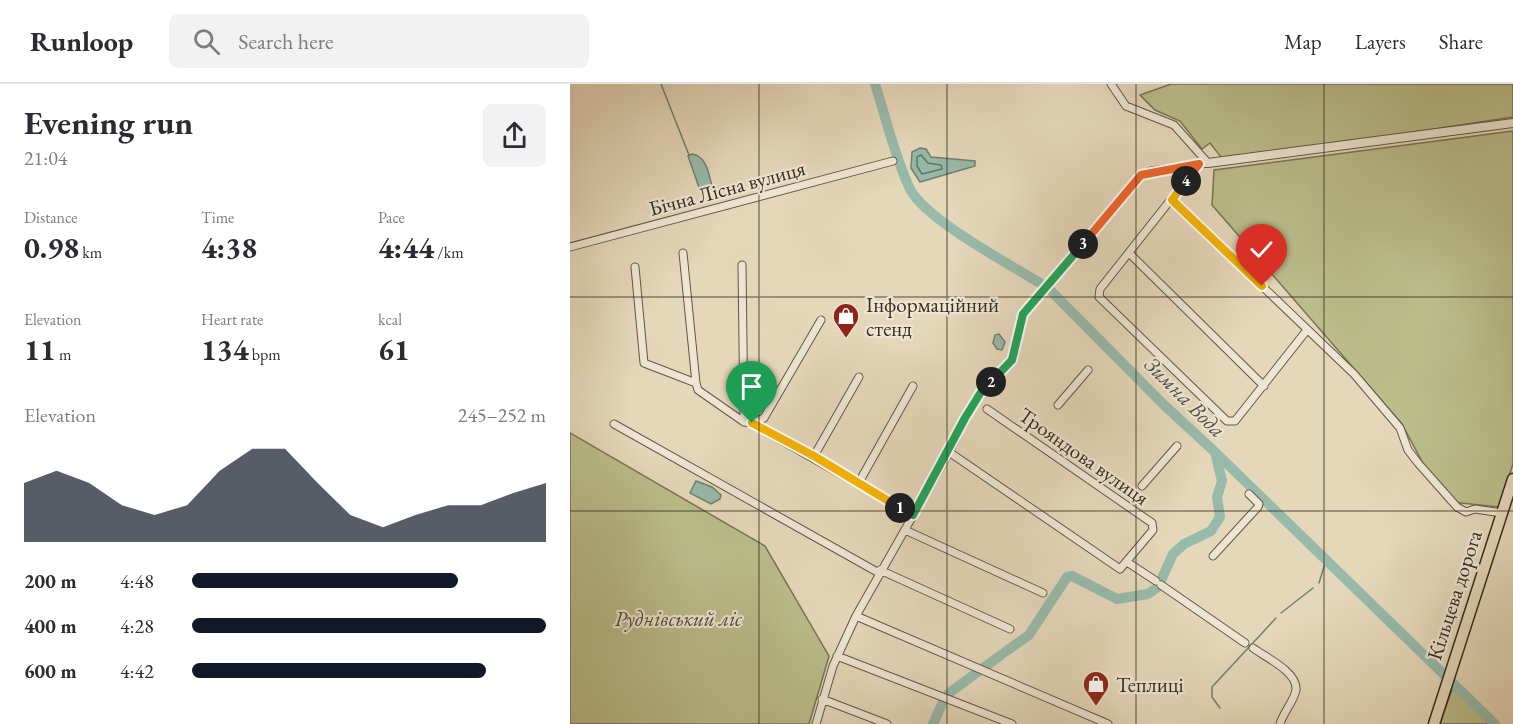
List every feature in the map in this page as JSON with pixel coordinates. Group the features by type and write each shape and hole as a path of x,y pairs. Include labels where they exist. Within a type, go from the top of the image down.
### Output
{"highway":[{"name":"Кільцева дорога","path":"1434,724 1513,479"}],"street":[{"path":"1110,84 1126,106 1174,125 1204,164"},
{"path":"816,724 837,656 856,616 981,392 1012,360 1023,314 1141,175 1204,164 1513,123"},
{"name":"Бічна Лісна вулиця","path":"570,247 893,161"},
{"path":"1204,164 1172,200 1101,289 1099,297 1227,421 1235,421 1307,330"},
{"path":"1172,200 1354,374 1400,428 1408,450 1418,464 1457,507 1466,512 1475,509 1502,513"},
{"path":"682,253 698,390 746,421 814,456 913,515"},
{"path":"1130,254 1264,387"},
{"path":"742,265 746,421"},
{"path":"635,267 644,363 696,383"},
{"path":"746,421 764,418 821,320"},
{"path":"1058,405 1088,370"},
{"path":"814,456 859,377"},
{"path":"858,484 913,386"},
{"name":"Трояндова вулиця","path":"987,409 1152,523 1153,530 1127,562"},
{"path":"614,424 880,572 1010,629"},
{"path":"1142,486 1177,446"},
{"path":"949,452 1120,569 1127,562 1245,643"},
{"path":"1214,556 1258,507 1259,504 1249,494"},
{"path":"905,530 1043,593"},
{"path":"856,616 1108,724"},
{"path":"1253,648 1290,675 1296,691 1280,724"},
{"path":"837,656 1012,724"},
{"path":"822,699 887,724"}],"green space":[{"path":"1171,84 1513,84 1513,117 1224,161 1210,143 1202,149 1180,121 1155,110 1140,95"},
{"path":"1513,131 1513,464 1499,507 1451,502 1426,469 1402,424 1212,205 1214,170"},
{"name":"Руднівський ліс","path":"570,433 765,546 829,656 809,724 570,724"},
{"path":"1453,687 1491,724 1440,724"}],"water":[{"path":"920,148 926,149 931,157 975,161 975,166 920,182 911,168 912,152"},
{"path":"692,154 705,163 713,190 701,193 688,156"},
{"path":"999,334 1005,342 1002,350 997,349 993,343 995,335"},
{"path":"696,481 712,487 721,495 720,499 711,504 690,493"}],"waterway":[{"path":"661,84 689,155"},
{"name":"Зимна Вода","path":"875,84 900,165 910,189 919,201 932,214 969,240 1040,283"},
{"name":"Зимна Вода","path":"1005,652 1029,635 1067,577 1072,576 1117,599 1148,594 1158,587 1173,554 1184,544 1211,531 1220,517 1217,497 1222,481 1215,452 1163,404 1051,291"},
{"path":"1216,453 1495,724"},
{"path":"1319,583 1326,560"},
{"path":"1281,613 1313,588"},
{"path":"1220,708 1212,697 1212,687 1276,618"},
{"name":"Зимна Вода","path":"949,693 1001,655"},
{"name":"Зимна Вода","path":"933,724 942,704"}],"place":[{"name":"Інформаційний стенд","path":"846,339"},
{"name":"Теплиці","path":"1096,707"}],"route":[{"path":"752,423 814,456 913,515 981,392 1012,360 1023,314 1141,175 1151,171 1199,164 1172,200 1262,286"}]}
